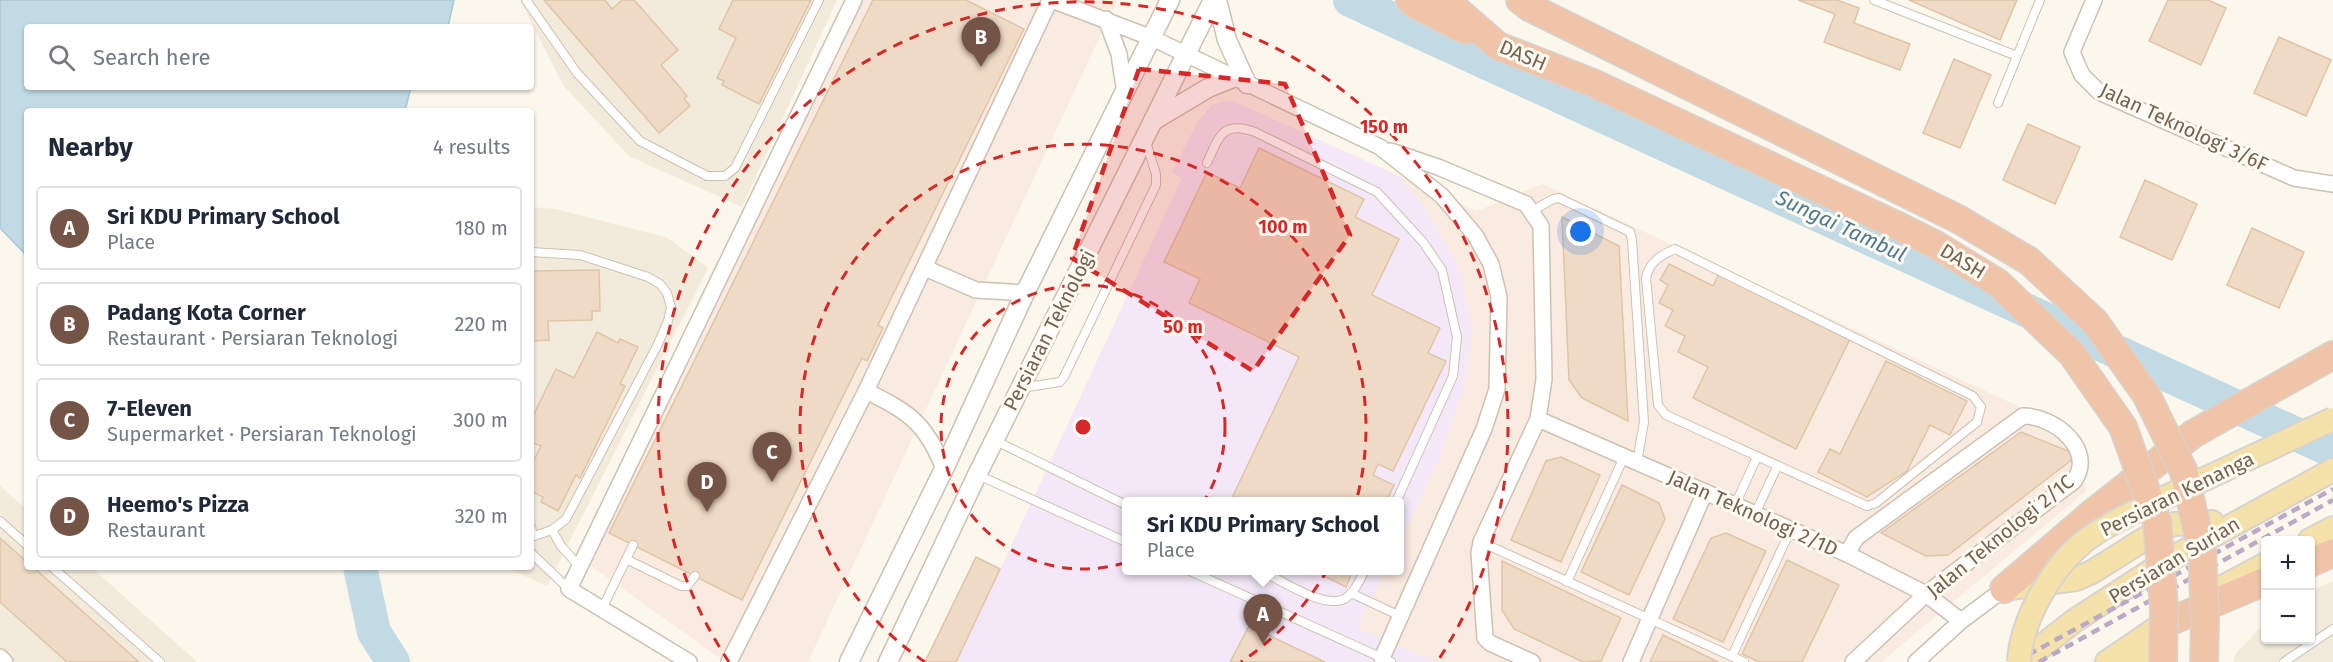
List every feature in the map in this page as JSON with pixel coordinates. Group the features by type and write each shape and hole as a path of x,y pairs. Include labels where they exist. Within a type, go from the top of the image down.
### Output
{"highway":[{"path":"1410,0 1498,46"},
{"name":"DASH","path":"1445,0 1498,46 1593,83 1896,225 1936,245 1998,283 2072,354 2123,427 2157,521 2164,607 2163,662"},
{"name":"DASH","path":"1520,0 1528,7 1616,52 1958,219 2029,261 2095,322 2147,396 2184,472 2202,550 2204,662"},
{"path":"2004,589 2095,511 2193,434 2333,355"},
{"path":"2315,560 2333,553"},
{"path":"2164,624 2261,583"}],"main road":[{"name":"Persiaran Kenanga","path":"2020,662 2019,649 2031,612 2056,572 2082,543 2127,515 2333,419"},
{"name":"Persiaran Surian","path":"2020,662 2074,621 2165,562 2331,470"},
{"path":"2004,589 2076,579 2092,572 2159,530 2174,524 2235,522"},
{"path":"2315,537 2333,528"},
{"path":"2107,662 2192,604 2261,566"},
{"path":"2138,662 2164,624"}],"street":[{"path":"689,662 569,590 854,0"},
{"path":"729,662 866,392 1051,0 1152,38 1380,147 1526,204 1532,211 1541,226 1544,379 1538,419 1481,542 1479,553 1485,638 1532,662"},
{"name":"Persiaran Teknologi","path":"849,662 944,469 1025,293 1170,0"},
{"path":"1215,0 1240,81"},
{"name":"Persiaran Teknologi","path":"888,662 1019,388 1215,0"},
{"name":"Jalan Teknologi 3/6F","path":"2094,0 2072,52 2082,75 2099,92 2294,178 2333,184"},
{"path":"1106,19 1119,54 1125,94"},
{"path":"1153,121 1208,88 1240,81"},
{"path":"1380,147 1442,196 1475,235 1491,264 1499,297 1497,388 1484,429 1400,616 1384,661"},
{"path":"925,268 976,290 1025,293"},
{"path":"866,392 889,402 913,418 928,435 944,469"},
{"name":"Jalan Teknologi 2/1C","path":"1847,554 1856,538 2023,416 2036,418 2071,438 2079,453 2081,467 2074,481 1926,594 1853,662"},
{"name":"Jalan Teknologi 2/1D","path":"1538,419 1847,554 1926,594 1961,621"},
{"path":"1631,662 1705,492"},
{"path":"1916,662 1961,621 2004,589"},
{"path":"0,657 6,662"}],"lane":[{"path":"526,0 577,73 640,141 707,176 725,176 735,168 819,0"},
{"path":"1874,0 2017,56"},
{"path":"1998,103 2040,0"},
{"path":"1207,163 1224,131 1235,126 1255,132 1377,192 1423,242 1442,270 1457,337 1453,376 1398,497"},
{"path":"1019,388 1060,382 1064,377 1155,185 1156,174 1145,137"},
{"path":"1532,211 1559,198 1630,232 1632,240 1644,422 1630,459 1567,582"},
{"path":"1675,249 1973,396 1981,407 1977,422 1876,503 1867,506 1778,467 1666,415 1658,405 1646,278 1650,265 1662,255 1675,249"},
{"path":"534,252 580,255 648,277 668,293 671,307 668,321 657,346 566,519 552,530 534,533"},
{"path":"994,440 1122,503"},
{"path":"1735,505 1757,458"},
{"path":"1755,514 1778,467"},
{"path":"977,475 1122,540"},
{"path":"0,521 24,542"},
{"path":"1732,656 1791,529"},
{"path":"552,530 561,546 580,568"},
{"path":"1481,542 1744,662"},
{"path":"602,609 633,545"},
{"path":"534,557 569,590"},
{"path":"626,559 681,586 687,586 695,576"},
{"path":"55,570 160,662"},
{"path":"1199,575 1384,661"},
{"path":"1270,575 1328,601 1343,600 1351,593 1362,575"},
{"path":"1351,593 1400,616"},
{"path":"2283,662 2333,628"}],"highlighted area":[{"path":"1139,69 1285,84 1350,235 1253,371 1072,258"}],"shaded area":[{"path":"520,0 837,0 742,207 629,156 563,85"},
{"path":"853,0 1117,0 808,662 725,662 576,555"},
{"path":"1231,100 1477,211 1542,184 2080,435 2086,491 1881,662 925,662 976,557 1001,568 1182,178 1172,172 1197,123 1212,105"},
{"path":"1231,100 1398,176 1427,211 1460,269 1472,328 1465,385 1439,460 1404,533 1404,497 1122,497 1122,575 1383,575 1357,628 1437,662 925,662 976,557 1001,568 1182,178 1172,172 1197,123 1212,105"},
{"path":"534,207 555,209 666,237 708,268 547,586 512,570 534,570"},
{"path":"0,486 24,507 24,570 94,570 197,662 0,662"},
{"path":"2333,581 2333,662 2233,662 2236,653 2261,627 2261,644 2315,644 2315,589"}],"water":[{"path":"0,0 454,0 449,24 24,24 24,90 410,90 406,108 24,108 24,253 0,228"}],"building":[{"path":"544,0 605,0 612,9 622,0 634,0 678,50 661,65 687,96 684,99 690,106 659,133"},
{"path":"733,0 811,0 759,104 722,85 724,81 717,78 736,38 719,29"},
{"path":"873,0 966,0 1024,29 878,325 883,328 867,361 862,358 742,600 609,533"},
{"path":"1798,0 1837,0 1859,8 1854,23 1910,44 1900,70 1824,42 1835,14"},
{"path":"1909,0 2017,0 2000,40"},
{"path":"2168,0 2208,0 2226,8 2201,65 2149,41"},
{"path":"2279,37 2331,60 2306,116 2254,93"},
{"path":"1954,59 1991,75 1960,148 1923,133"},
{"path":"2028,124 2080,147 2055,204 2003,180"},
{"path":"1259,148 1364,199 1355,217 1399,239 1372,295 1440,328 1428,353 1446,361 1393,471 1378,464 1373,475 1394,485 1388,497 1232,497 1299,357 1189,303 1200,279 1164,262 1207,172 1240,188"},
{"path":"2145,180 2197,204 2172,260 2120,237"},
{"path":"1562,217 1619,246 1628,421 1582,398 1569,380"},
{"path":"2252,228 2304,252 2279,308 2227,285"},
{"path":"1669,264 1713,286 1719,274 1850,339 1796,449 1693,398 1708,367 1678,352 1685,336 1665,326 1673,310 1659,303 1668,285 1660,280"},
{"path":"599,270 600,311 592,311 592,320 548,321 549,340 534,341 534,271"},
{"path":"597,332 618,343 620,339 638,347 620,384 625,386 580,478 576,475 558,511 541,502 543,497 534,492 534,460 541,446 534,443 534,414 556,369 574,378"},
{"path":"1886,361 1967,401 1950,435 1930,425 1907,471 1867,497 1818,472 1830,449 1840,454"},
{"path":"2021,432 2078,455 1948,555 1926,556 1881,533"},
{"path":"1561,457 1600,475 1561,562 1511,540 1546,461"},
{"path":"1622,485 1659,503 1665,519 1629,595 1581,572"},
{"path":"1726,533 1766,551 1723,642 1673,619 1711,538"},
{"path":"0,538 24,559 24,570 36,570 139,662 67,662 0,602"},
{"path":"976,557 1000,569 956,662 925,662"},
{"path":"1787,560 1839,585 1802,662 1759,662 1742,654"},
{"path":"1502,561 1621,618 1601,661 1583,662 1514,629 1502,610"},
{"path":"1322,575 1351,575 1346,587"},
{"path":"1249,626 1325,662 1230,662"},
{"path":"1663,635 1718,662 1650,662"}],"waterway":[{"name":"Sungai Tambul","path":"1350,0 2333,451"},
{"path":"361,570 374,632 393,662"}],"railway":[{"path":"2015,662 2333,489"},
{"path":"2039,662 2333,500"}],"place":[{"name":"Padang Kota Corner","path":"981,67"},
{"name":"7-Eleven","path":"772,482"},
{"name":"Heemo's Pizza","path":"707,512"},
{"name":"Sri KDU Primary School","path":"1263,644"}]}
